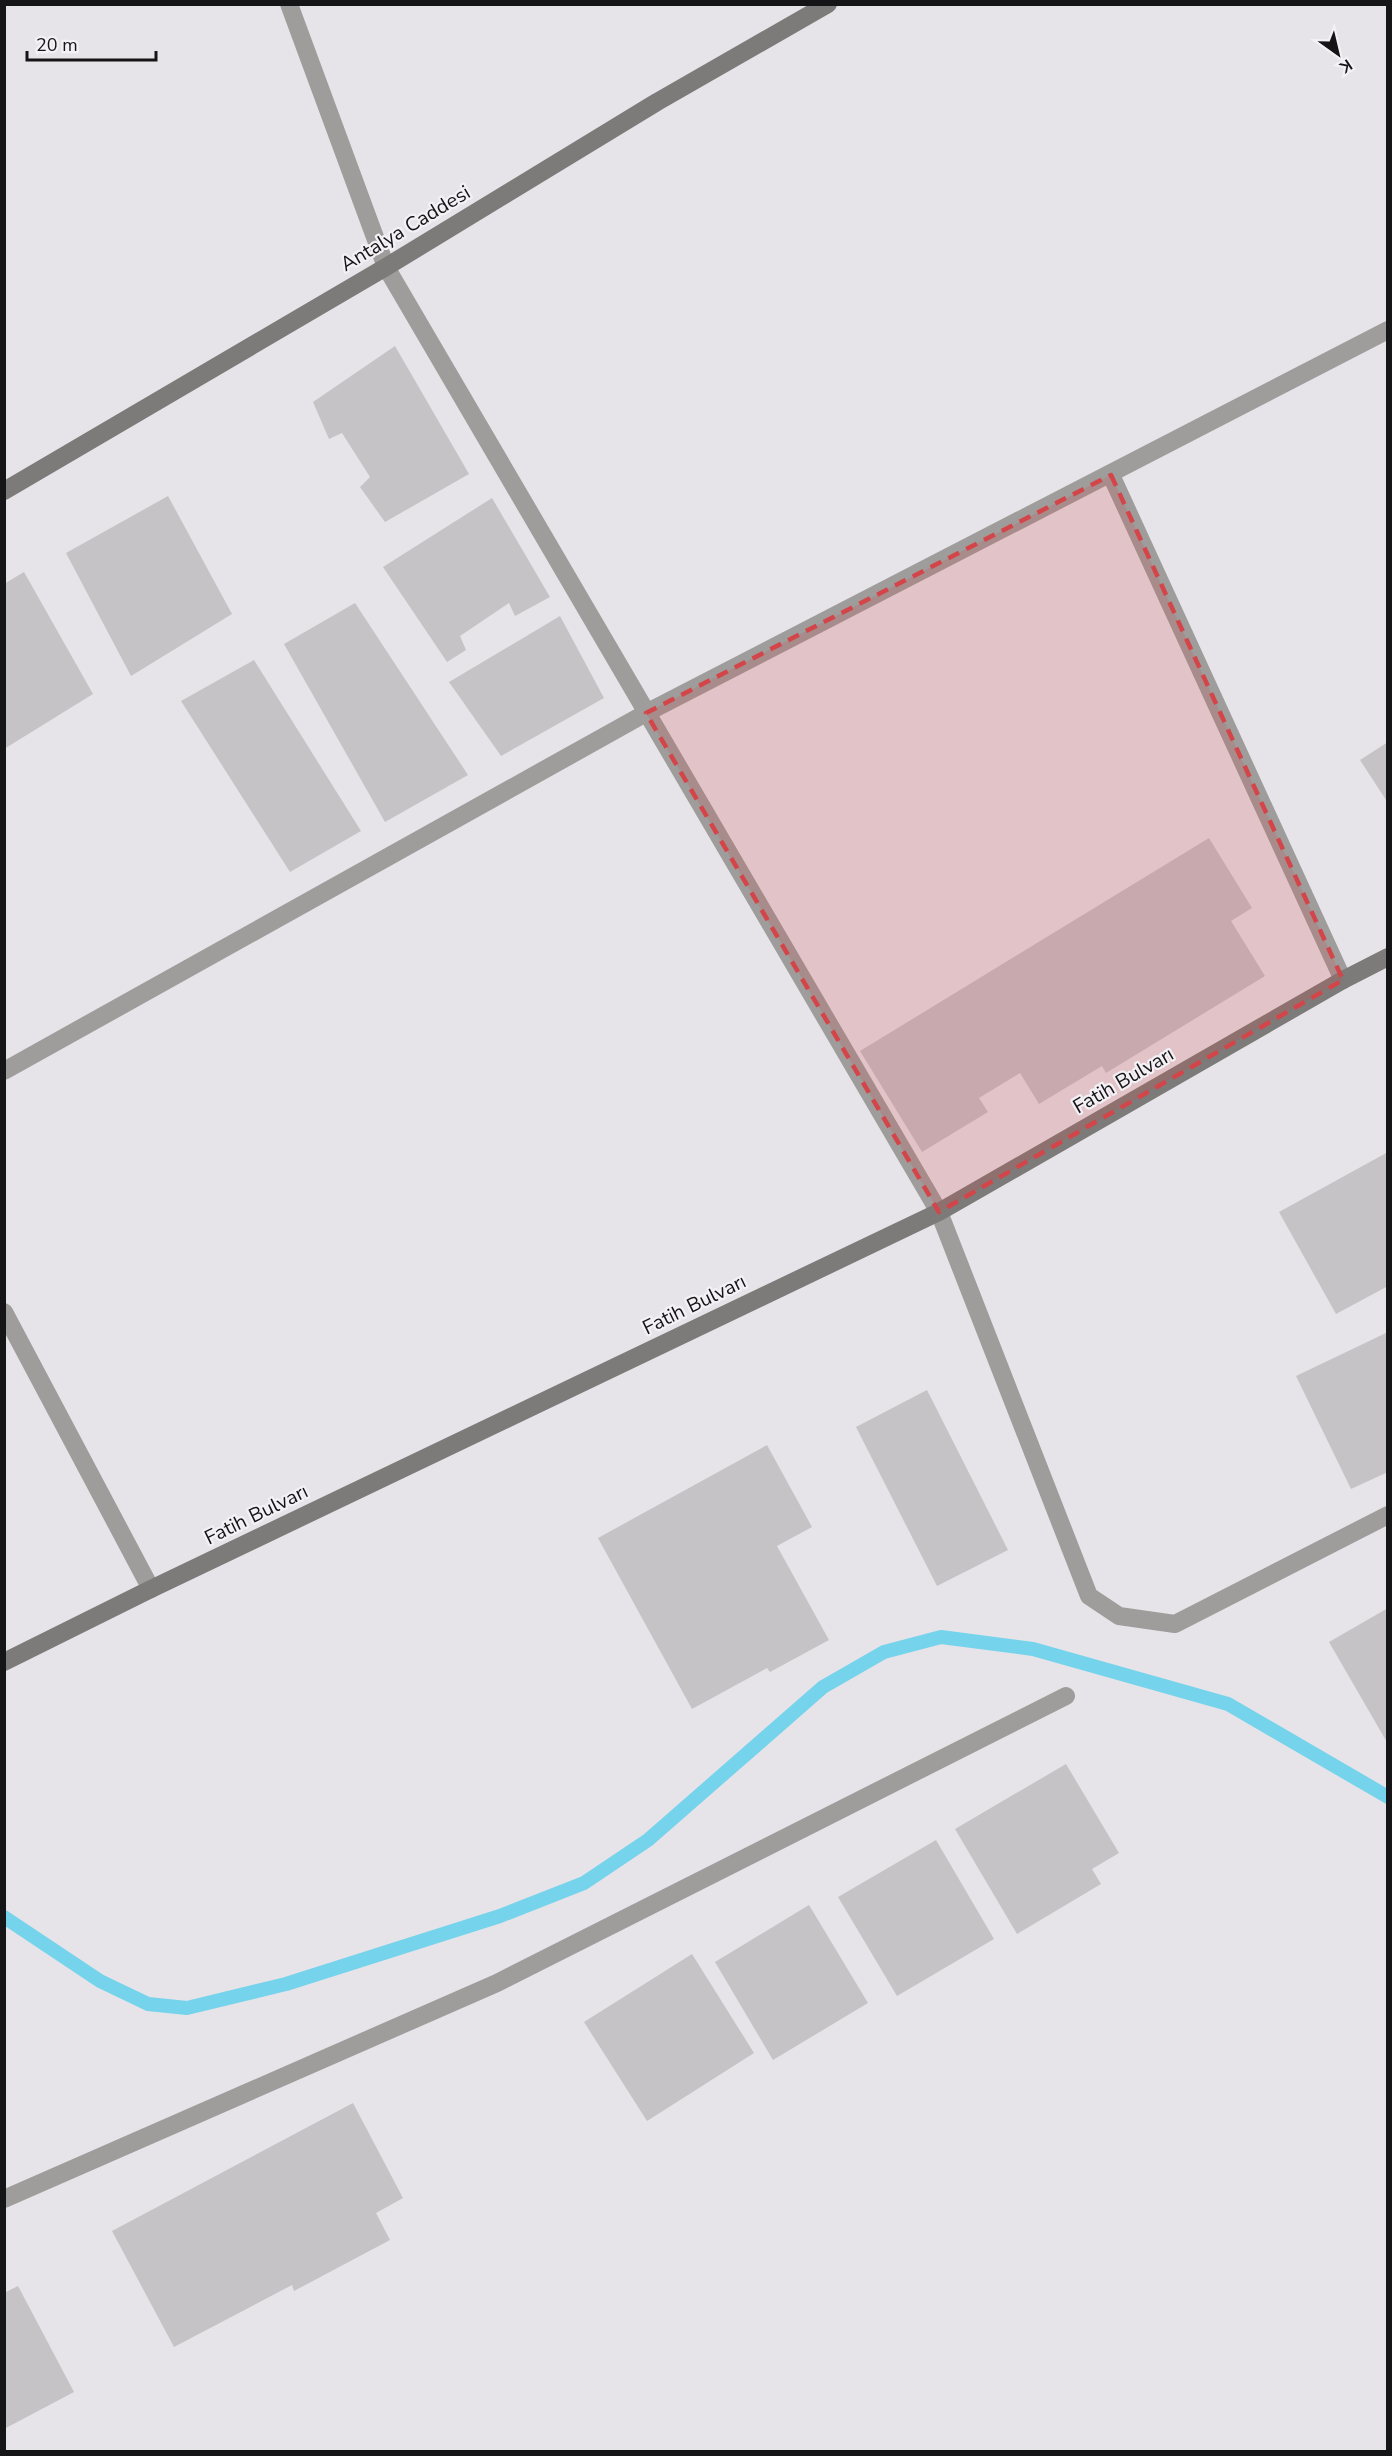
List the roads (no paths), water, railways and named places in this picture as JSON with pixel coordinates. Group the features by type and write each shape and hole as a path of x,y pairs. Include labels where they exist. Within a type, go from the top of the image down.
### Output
{"main road":[{"name":"Antalya Caddesi","path":"4,491 386,267 657,102 828,4"},
{"name":"Fatih Bulvarı","path":"4,1662 151,1589 939,1212 1343,980 1388,957"}],"street":[{"path":"289,4 386,267 939,1212 1089,1596 1119,1616 1174,1624 1388,1515"},
{"path":"4,1071 646,713 1388,330"},
{"path":"1111,475 1343,980"},
{"path":"4,1312 151,1589"},
{"path":"4,2199 497,1983 1066,1696"}],"waterway":[{"path":"4,1917 100,1981 148,2004 187,2008 286,1984 500,1916 584,1883 648,1840 823,1687 884,1652 941,1637 1033,1649 1228,1704 1388,1797"}]}
